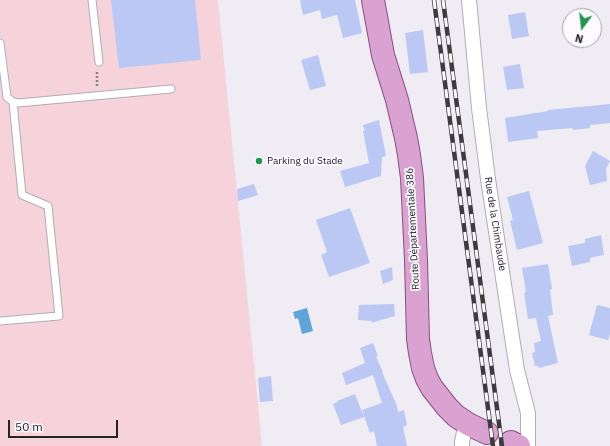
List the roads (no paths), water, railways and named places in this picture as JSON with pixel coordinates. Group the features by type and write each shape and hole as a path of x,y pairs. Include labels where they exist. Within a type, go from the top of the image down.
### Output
{"main road":[{"name":"Route Départementale 386","path":"373,0 384,55 406,138 412,178 418,339 423,368 430,384 447,407 456,416 477,429"}],"street":[{"name":"Rue de la Chimbaude","path":"469,0 488,179 518,370 528,413 519,445"},
{"path":"462,446 464,432 477,429"}],"lane":[{"path":"92,0 99,62"},
{"path":"0,43 7,97 13,102 18,103 171,89"},
{"path":"0,321 59,316 48,206 22,195 13,102"}],"water":[{"path":"307,308 313,331 302,334 298,318 295,319 293,312"}],"railway":[{"path":"434,0 493,446"},
{"path":"443,0 502,446"}],"place":[{"name":"Parking du Stade","path":"259,161"}]}
